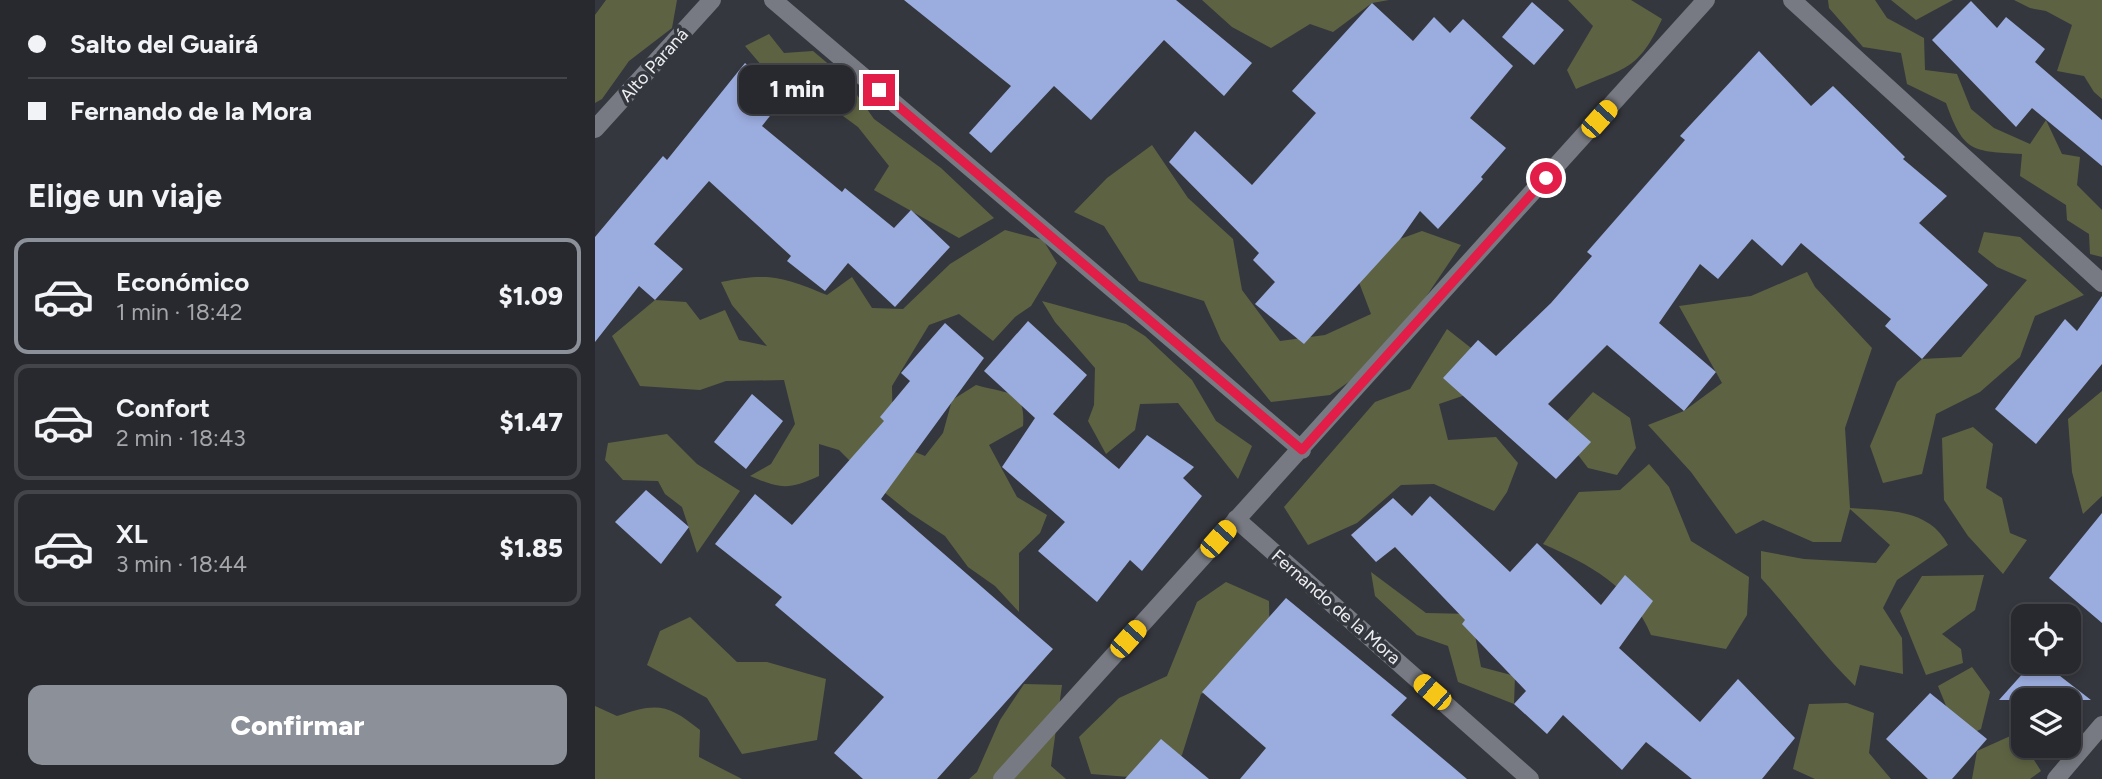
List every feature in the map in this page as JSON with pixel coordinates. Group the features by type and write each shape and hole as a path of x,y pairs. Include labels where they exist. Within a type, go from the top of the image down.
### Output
{"street":[{"name":"Alto Paraná","path":"595,129 712,0"},
{"path":"773,0 1302,450"},
{"path":"1002,779 1706,0"},
{"path":"1792,0 2102,283"},
{"name":"Fernando de la Mora","path":"1236,519 1530,779"},
{"path":"2056,779 2102,725"}],"green space":[{"path":"606,0 677,0 672,28 629,61 602,99 595,103 595,15"},
{"path":"1202,0 1389,0 1372,3 1333,32 1310,24 1271,48 1232,27"},
{"path":"1568,0 1631,0 1662,19 1645,49 1629,65 1576,89 1567,70 1593,26"},
{"path":"1828,0 1875,0 1887,18 1924,38 1925,70 1957,74 1971,109 1994,128 2030,144 2046,120 2062,154 2080,157 2077,185 2102,210 2102,257 2090,254 2089,234 2067,220 2066,205 2020,176 2022,154 1992,152 1972,146 1958,132 1946,103 1907,84 1901,53 1863,47 1829,8"},
{"path":"1891,0 1953,0 1916,20"},
{"path":"2014,0 2102,0 2102,99 2084,76 2057,71 2072,25 2046,11 2030,8"},
{"path":"769,34 784,53 813,51 845,78 874,119 941,168 994,218 959,238 874,190 889,166 858,127 809,91 791,100 745,46"},
{"path":"1152,145 1188,198 1233,239 1242,290 1280,341 1325,335 1371,314 1341,235 1378,247 1422,231 1461,245 1386,356 1330,395 1271,402 1221,340 1204,301 1139,281 1104,226 1074,212 1107,178"},
{"path":"1005,230 1043,240 1057,263 1031,306 1015,317 993,341 959,314 929,325 892,386 893,443 925,456 943,433 952,400 976,385 1005,392 1018,399 1023,414 1023,426 989,445 1017,497 1047,515 1040,533 1019,553 1019,612 995,586 968,567 945,536 910,513 869,480 839,450 819,444 819,476 799,484 777,485 750,476 771,464 795,424 784,380 726,381 700,390 640,386 612,336 655,300 686,302 700,320 725,310 739,340 767,346 732,305 721,282 752,277 775,278 827,295 852,277 872,308 903,309 950,264"},
{"path":"1984,232 2020,237 2084,295 2035,316 2020,357 1980,392 1936,414 1922,474 1883,483 1870,446 1897,382 1922,359 1961,357 2027,280 1997,267 1978,252"},
{"path":"1807,272 1815,287 1872,348 1845,428 1850,508 1892,511 1918,518 1940,533 1948,545 1897,580 1883,608 1902,638 1903,674 1860,665 1855,686 1761,578 1761,551 1804,559 1876,563 1890,545 1850,509 1841,542 1813,542 1763,520 1736,534 1691,472 1648,425 1684,411 1722,383 1679,306 1751,296"},
{"path":"1042,301 1126,324 1145,336 1192,380 1216,421 1252,446 1238,479 1178,403 1140,404 1135,430 1106,454 1088,421 1094,405 1095,368 1055,322"},
{"path":"1447,329 1485,359 1477,391 1439,404 1448,440 1496,437 1518,463 1507,492 1494,511 1434,484 1401,485 1357,523 1308,545 1284,507 1375,402 1410,389"},
{"path":"2102,391 2102,496 2083,514 2072,472 2068,419"},
{"path":"1593,392 1630,418 1636,448 1617,475 1588,468 1559,430"},
{"path":"1973,427 1993,444 1986,488 2002,498 2010,533 2027,540 2003,574 1968,536 1944,500 1942,438"},
{"path":"667,434 697,464 740,491 697,553 682,507 665,494 658,481 623,480 605,460 608,443"},
{"path":"1649,464 1669,487 1691,541 1749,577 1747,615 1726,649 1651,635 1633,603 1621,590 1577,560 1543,544 1579,492 1620,490"},
{"path":"1371,572 1426,613 1471,614 1481,667 1515,676 1514,704 1458,682 1448,646 1417,635 1375,596"},
{"path":"1984,575 1975,610 1942,634 1961,649 1963,663 1926,675 1900,611 1922,576"},
{"path":"1226,582 1269,601 1270,666 1201,694 1182,755 1155,779 1091,774 1079,737 1119,698 1167,676 1197,602"},
{"path":"690,617 737,662 767,662 826,679 817,740 742,754 707,698 647,665 660,631"},
{"path":"1972,667 1990,692 1981,729 1960,740 1938,686"},
{"path":"1024,684 1062,685 1051,766 1066,779 969,779 977,772 1000,720"},
{"path":"1847,703 1874,713 1869,753 1891,779 1815,779 1793,769 1809,704"},
{"path":"595,706 617,716 652,707 670,710 700,730 699,757 742,779 595,779"},
{"path":"2011,736 2011,758 2033,758 2041,771 2030,779 1972,779 1977,751"}],"building":[{"path":"904,0 1176,0 1252,63 1224,96 1164,40 1091,120 1054,86 991,153 969,133 1011,86"},
{"path":"1971,1 1997,28 2006,17 2045,49 2035,62 2102,120 2102,166 2032,108 2016,127 1932,40"},
{"path":"1532,2 1564,30 1534,65 1502,37"},
{"path":"1372,3 1413,41 1434,17 1450,33 1463,19 1513,66 1470,118 1506,148 1481,177 1483,179 1438,229 1420,211 1401,238 1304,344 1255,304 1275,282 1253,260 1259,253 1169,162 1195,131 1252,185 1316,113 1292,91"},
{"path":"1759,51 1811,106 1833,86 1905,157 1903,159 1947,196 1919,223 1988,285 1922,359 1885,326 1891,319 1801,243 1782,266 1752,239 1718,279 1700,264 1659,323 1716,372 1684,411 1607,345 1548,404 1591,442 1556,479 1443,378 1478,340 1496,356 1551,303 1592,256 1587,252 1685,140 1680,136"},
{"path":"745,63 785,97 762,126 842,192 845,188 894,228 911,210 950,247 895,307 848,263 825,291 787,261 791,256 709,181 654,244 683,269 655,300 639,286 595,342 595,237 663,156 667,160"},
{"path":"2102,296 2102,364 2036,444 1995,409 2065,319 2077,331"},
{"path":"1028,321 1087,375 1053,414 1119,469 1147,435 1194,467 1183,478 1202,496 1142,571 1130,560 1097,602 1038,551 1065,522 1002,467 1035,418 984,371"},
{"path":"945,323 984,358 881,499 1053,649 937,779 863,779 834,753 884,697 775,605 782,597 715,544 755,494 792,525 884,421 880,417 910,381 901,373"},
{"path":"752,394 783,421 746,469 714,442"},
{"path":"646,490 689,527 661,564 615,522"},
{"path":"1430,496 1510,572 1537,543 1601,605 1625,575 1653,601 1619,648 1700,722 1738,679 1795,738 1762,779 1692,779 1646,742 1622,770 1563,715 1547,734 1514,704 1526,691 1462,624 1465,620 1395,547 1376,562 1351,535 1393,498 1412,516"},
{"path":"2102,513 2102,623 2049,578"},
{"path":"1286,598 1407,698 1391,715 1467,779 1240,779 1266,748 1202,692"},
{"path":"2022,674 2057,674 2076,688 2011,688 2011,700 1999,700"},
{"path":"2081,692 2091,700 2081,700"},
{"path":"1930,693 1987,739 1952,779 1928,779 1886,739"},
{"path":"1161,739 1209,779 1125,779"}],"route":[{"path":"879,90 1302,450 1546,178"}]}
